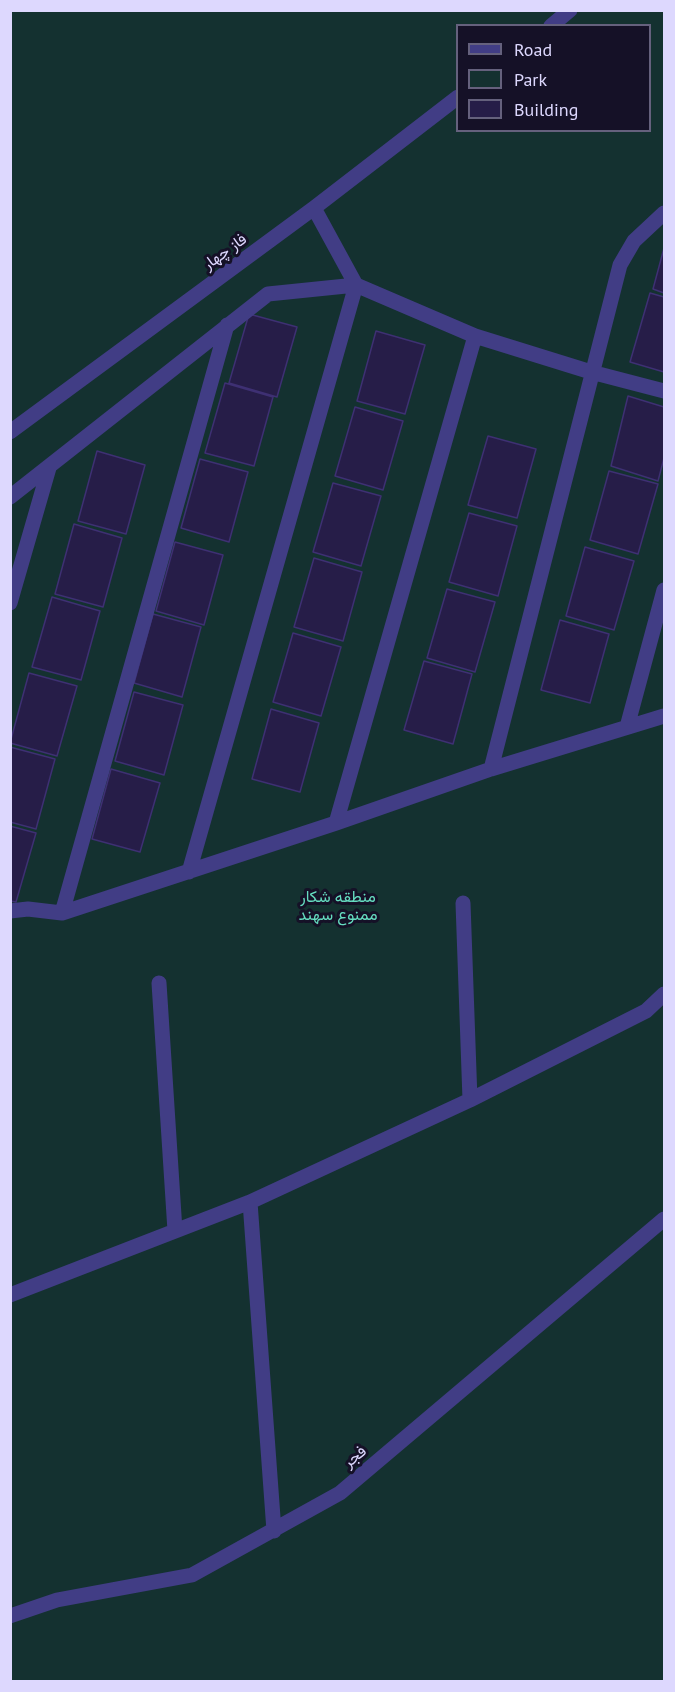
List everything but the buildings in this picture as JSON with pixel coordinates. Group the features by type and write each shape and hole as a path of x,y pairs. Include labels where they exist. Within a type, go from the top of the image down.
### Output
{"street":[{"path":"553,24 570,10"},
{"name":"فاز چهار","path":"10,432 314,208 456,99"},
{"path":"189,872 356,285 314,208"},
{"path":"491,769 620,265 634,241 664,213"},
{"path":"10,497 268,294 356,285 475,336 591,372 664,391"},
{"path":"62,913 227,325"},
{"path":"336,823 475,336"},
{"path":"10,603 49,468"},
{"path":"627,727 664,590"},
{"path":"10,911 28,909 62,913 336,823 491,769 664,716"},
{"path":"463,903 470,1100"},
{"path":"159,983 175,1231"},
{"path":"10,1295 249,1202 470,1100 646,1011 664,994"},
{"path":"249,1202 274,1531"},
{"name":"فجر","path":"10,1616 57,1600 192,1575 340,1493 664,1219"}],"green space":[{"name":"منطقه شکار ممنوع سهند","path":"11,11 664,11 664,1681 11,1681"}]}
